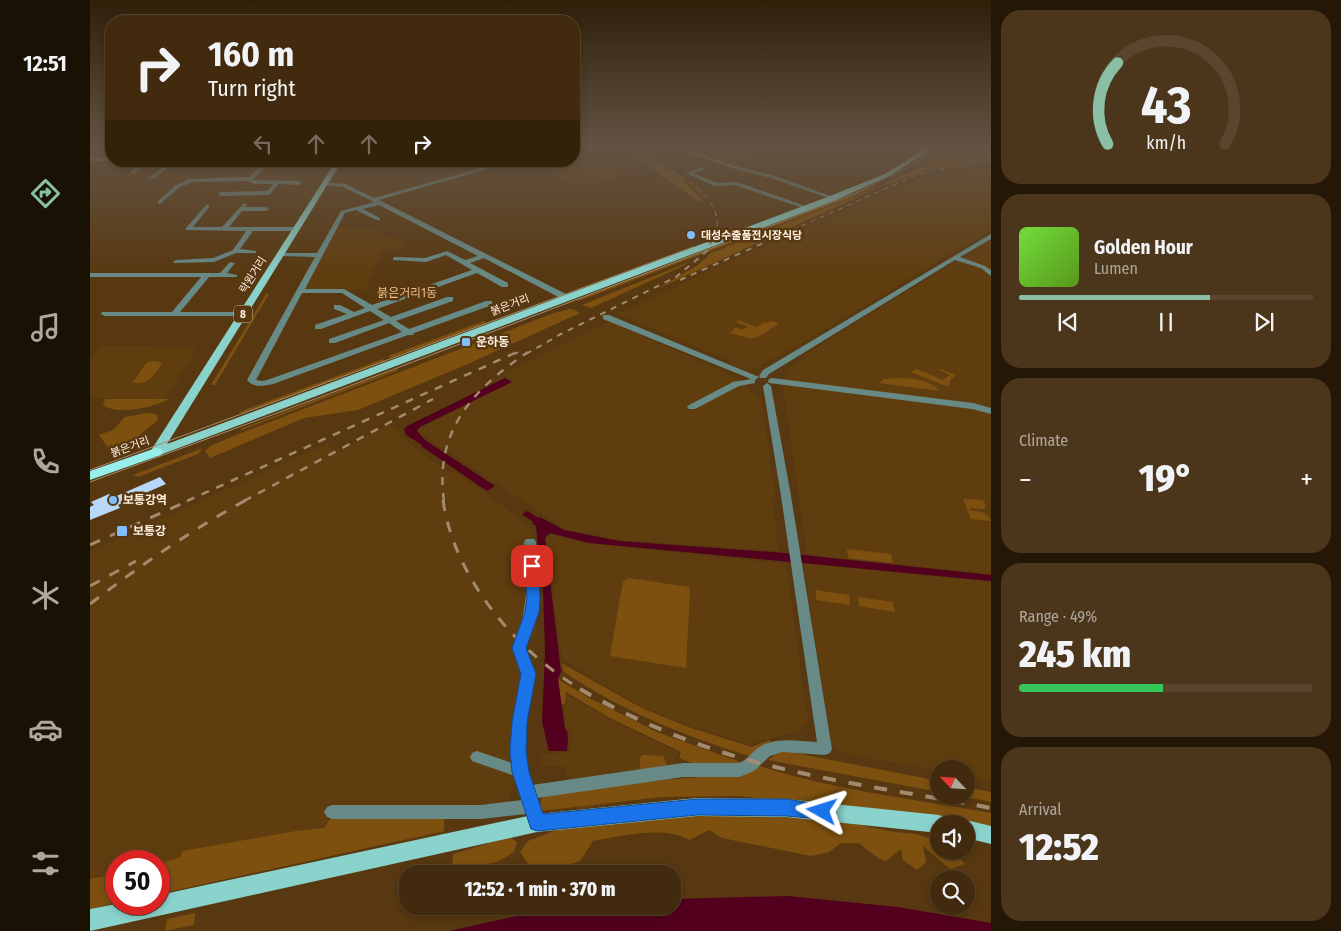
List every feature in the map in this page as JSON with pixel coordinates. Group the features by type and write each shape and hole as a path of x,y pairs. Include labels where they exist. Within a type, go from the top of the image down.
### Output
{"highway":[{"name":"붉은거리","path":"90,476 156,452"}],"main road":[{"name":"락원거리","path":"156,452 320,190"},
{"name":"붉은거리","path":"156,452 851,190"},
{"path":"90,920 533,807 786,808 930,823"},
{"path":"975,831 991,835"}],"street":[{"path":"160,202 173,190"},
{"path":"221,194 269,193 271,190"},
{"path":"353,190 568,298"},
{"path":"412,190 376,201 358,209 343,212 251,380 262,384 270,382 490,303"},
{"path":"757,190 808,208"},
{"path":"811,190 833,198"},
{"path":"207,206 188,229 296,229"},
{"path":"224,229 242,207 266,209"},
{"path":"358,209 378,219"},
{"path":"235,252 252,229"},
{"path":"332,812 481,812 533,807 683,770 739,770 749,766 765,751 782,746 824,748 796,558 762,380 766,372 991,236"},
{"path":"176,262 214,260 235,252 254,252"},
{"path":"280,254 320,255"},
{"path":"395,259 426,260 446,254 505,285"},
{"path":"464,263 484,256"},
{"path":"955,258 982,267 990,272"},
{"path":"195,274 204,261"},
{"path":"222,275 232,263"},
{"path":"318,327 478,270"},
{"path":"90,275 195,274 206,276 231,274 235,276"},
{"path":"174,314 206,276"},
{"path":"299,291 344,291 410,333"},
{"path":"332,341 450,300"},
{"path":"337,307 354,314"},
{"path":"105,314 242,314"},
{"path":"606,317 762,380 956,404 991,411"},
{"path":"692,407 736,384 762,380"},
{"path":"530,542 534,598 532,612 519,648 529,674 520,722 518,751 521,772 533,807"},
{"path":"476,756 521,772"}],"shaded area":[{"path":"683,190 693,190 703,201 698,201"},
{"path":"861,190 867,190 579,301 577,300"},
{"path":"872,190 657,289 698,265 711,253"},
{"path":"890,190 991,190 991,230 797,346 750,371 730,363 731,361 617,314 856,203 859,204"},
{"path":"335,228 371,228 388,238 395,238 403,242 400,249 383,249 365,290 302,289"},
{"path":"991,240 991,574 807,555 782,379 787,369 805,358 803,356"},
{"path":"691,261 591,308 582,305"},
{"path":"266,294 269,294 215,385 211,385"},
{"path":"570,309 580,313 470,363 358,410 304,418 210,458 205,451 210,446 236,435 554,313"},
{"path":"738,320 756,327 764,322 779,323 760,336 751,338 728,332 734,331 732,330 735,327 742,330 748,327 736,322"},
{"path":"484,321 487,323 391,358 388,356"},
{"path":"609,321 739,379 762,401 776,500 773,502 778,551 620,540 565,529 414,429 511,380 503,375"},
{"path":"102,346 195,348 194,354 165,399 90,398 90,360"},
{"path":"383,359 385,361 242,414 239,412"},
{"path":"152,361 162,364 153,376 147,381 133,382 146,363"},
{"path":"397,369 399,370 242,430 240,429"},
{"path":"916,369 943,380 950,375 939,370 941,369 956,375 950,380 950,385 946,386 910,372"},
{"path":"505,378 512,382 420,427 417,431 425,440 495,486 487,491 406,435 404,429"},
{"path":"905,378 921,380 934,386 939,391 879,383 883,379"},
{"path":"105,399 169,399 146,407 118,410 103,405"},
{"path":"147,413 156,414 158,420 135,439 111,452 99,435 113,430 125,417"},
{"path":"388,424 401,432 400,435 447,472 454,470 532,528 540,603 534,639 522,631 525,669 517,776 508,803 447,806 444,834 170,883 170,850 105,850 105,894 90,897 90,551 327,444 336,453"},
{"path":"203,448 198,454 138,477 133,475"},
{"path":"963,499 983,500 986,507 983,509 970,508 970,510 985,514 991,521 971,519"},
{"path":"540,517 564,530 619,541 785,553 991,575 991,581 589,543 550,533 545,538 561,672 558,679 568,739 567,751 549,751 542,722 545,652 543,588 536,526 532,523"},
{"path":"552,534 569,540 588,543 786,564 808,721 797,732 751,745 691,726 642,707 562,659 546,538"},
{"path":"847,549 891,554 893,563 848,558"},
{"path":"803,563 991,582 991,781 975,778 975,760 930,760 930,769 843,753 832,744"},
{"path":"629,578 689,587 686,668 610,656 623,581"},
{"path":"816,590 849,595 850,605 816,600"},
{"path":"858,597 893,602 895,612 859,606"},
{"path":"561,663 642,708 688,727 752,747 769,740 773,743 753,757 679,732 632,711 586,686 564,672"},
{"path":"558,679 591,699 657,732 740,762 739,764 702,767 679,758 681,752 610,718 566,692 565,704 561,704"},
{"path":"566,694 610,720 678,752 662,795 577,810 564,766 541,766 540,754 570,752 572,734 568,727 565,727 564,705 567,704"},
{"path":"785,751 930,779 930,790 768,760 777,753"},
{"path":"642,755 663,756 667,765 641,770 639,759"},
{"path":"760,766 845,788 930,802 930,805 945,805 991,813 991,827 975,824 975,815 930,815 930,817 739,796 661,797 541,811 540,806 543,795 661,780 743,774"},
{"path":"975,789 991,792 991,802 975,799"},
{"path":"680,813 775,816 846,822 894,832 916,834 930,838 930,852 923,846 926,862 917,870 903,860 901,849 886,861 879,859 859,843 841,843 829,852 811,856 722,838 709,830 689,840 668,833 655,832 593,841 580,861 567,865 529,865 520,852 528,841 572,824"},
{"path":"331,818 444,819 444,831 170,892 170,860 180,857 183,851 296,831 324,828"},
{"path":"509,837 517,842 514,852 499,861 486,865 452,865 453,854"},
{"path":"939,860 961,860 965,864 950,869"},
{"path":"105,876 105,906 90,909 90,879"},
{"path":"787,896 898,907 930,913 930,915 944,915 991,923 991,931 449,931 522,915 681,915 681,899"},
{"path":"195,913 194,925 165,931 167,919"}],"building":[{"name":"보통강역","path":"160,477 166,484 118,505 120,508 90,520 90,507 94,505 91,502 109,494 112,498"}],"waterway":[{"path":"527,514 546,526"}],"tram line":[{"path":"90,482 326,395 861,190"},
{"path":"90,470 693,247"}],"railway":[{"path":"699,190 712,206 717,221 713,238"},
{"path":"774,238 881,190"},
{"path":"526,354 559,335 676,277 707,251 714,237"},
{"path":"680,280 777,237"},
{"path":"187,501 517,352"},
{"path":"444,501 442,476 445,453 452,433 462,414 490,381 528,352"},
{"path":"244,501 433,399"},
{"path":"90,545 190,500"},
{"path":"90,604 166,549 246,500"},
{"path":"443,500 449,529 460,557 474,584 492,610 534,655 582,690"},
{"path":"90,586 136,561"},
{"path":"580,689 664,731 730,755 841,781 991,808"}],"place":[{"name":"대성수출품전시장식당","path":"691,235"},
{"name":"운하동","path":"466,342"},
{"name":"보통강역","path":"113,500"},
{"name":"보통강","path":"122,531"}],"district":[{"name":"붉은거리1동","path":"407,293"}],"route":[{"path":"532,566 534,598 532,612 519,648 519,653 528,668 529,674 520,722 518,751 521,772 538,823 697,807 786,808 822,811"}]}
